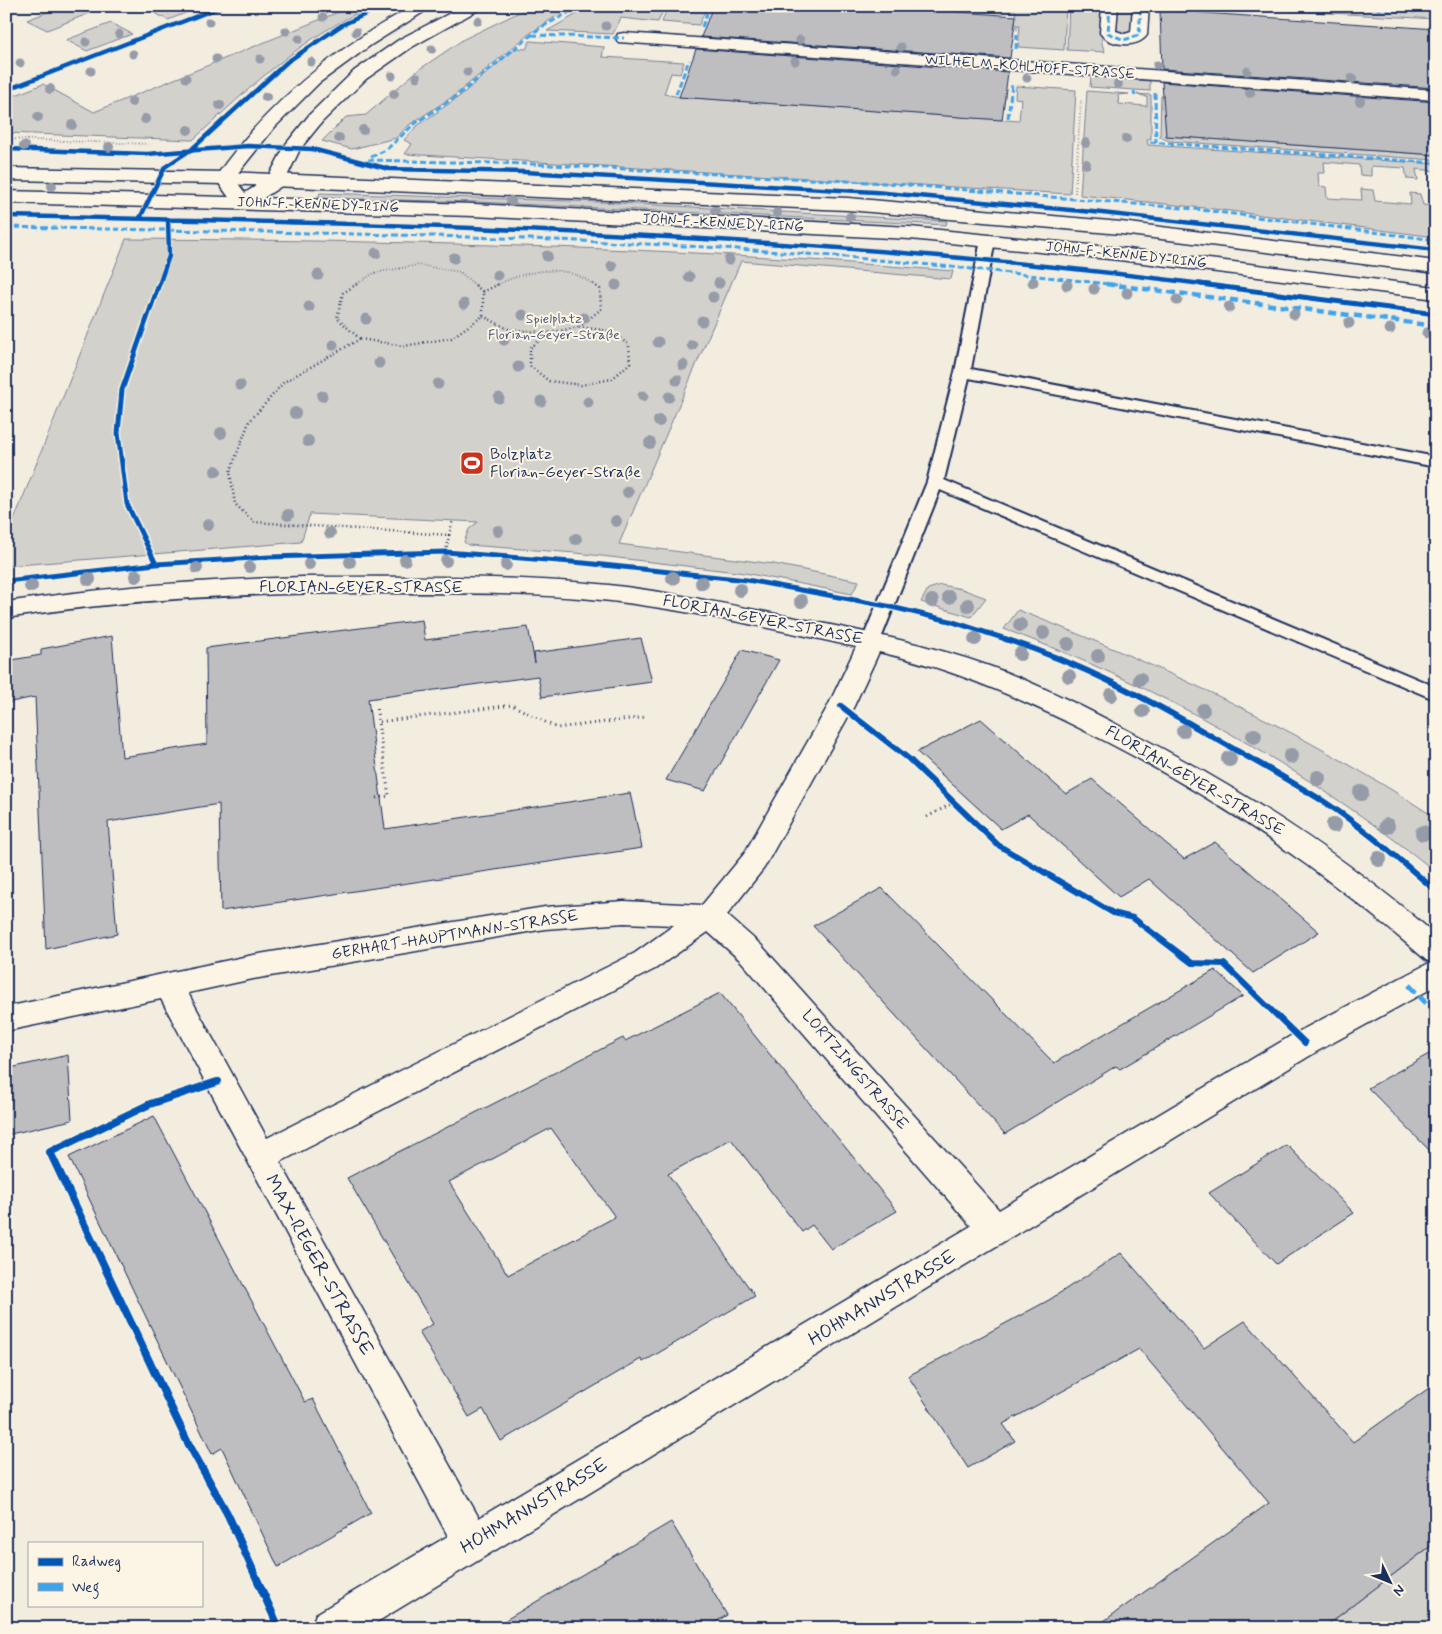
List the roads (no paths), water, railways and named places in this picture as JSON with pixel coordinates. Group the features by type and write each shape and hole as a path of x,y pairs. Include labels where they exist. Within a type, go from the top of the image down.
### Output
{"street":[{"path":"425,6 370,36 336,59 304,85 255,136 224,178 243,203 276,181 292,148 310,126 360,75 406,43 477,6"},
{"path":"1110,6 1108,33 1124,40 1139,35 1141,6"},
{"name":"WILHELM-KOHLHOFF-STRASSE","path":"624,38 1436,95"},
{"path":"1122,73 1124,40"},
{"name":"JOHN-F.-KENNEDY-RING","path":"6,174 224,178 848,204 1121,228 1436,267"},
{"name":"JOHN-F.-KENNEDY-RING","path":"6,197 474,210 668,219 988,240 1185,261 1436,293"},
{"name":"FLORIAN-GEYER-STRASSE","path":"6,610 130,592 324,584 540,587 642,597 871,641 968,668 1013,685 1151,752 1253,812 1306,847 1361,888 1435,956"},
{"path":"260,1157 645,961 709,916 754,862 841,706 871,641"},
{"name":"GERHART-HAUPTMANN-STRASSE","path":"6,1019 169,986 253,966 545,918 624,912 709,916"},
{"name":"LORTZINGSTRASSE","path":"709,916 751,953 995,1229"},
{"name":"HOHMANNSTRASSE","path":"330,1628 1305,1043 1435,956"},
{"name":"MAX-REGER-STRASSE","path":"169,986 260,1157 472,1543"}],"lane":[{"path":"871,641 935,482 963,372 988,240"},
{"path":"963,372 1436,462"},
{"path":"935,482 1436,694"}],"place":[{"name":"Bolzplatz Florian-Geyer-Straße","path":"472,463"}],"park label":[{"name":"Spielplatz Florian-Geyer-Straße","path":"554,328"}]}
